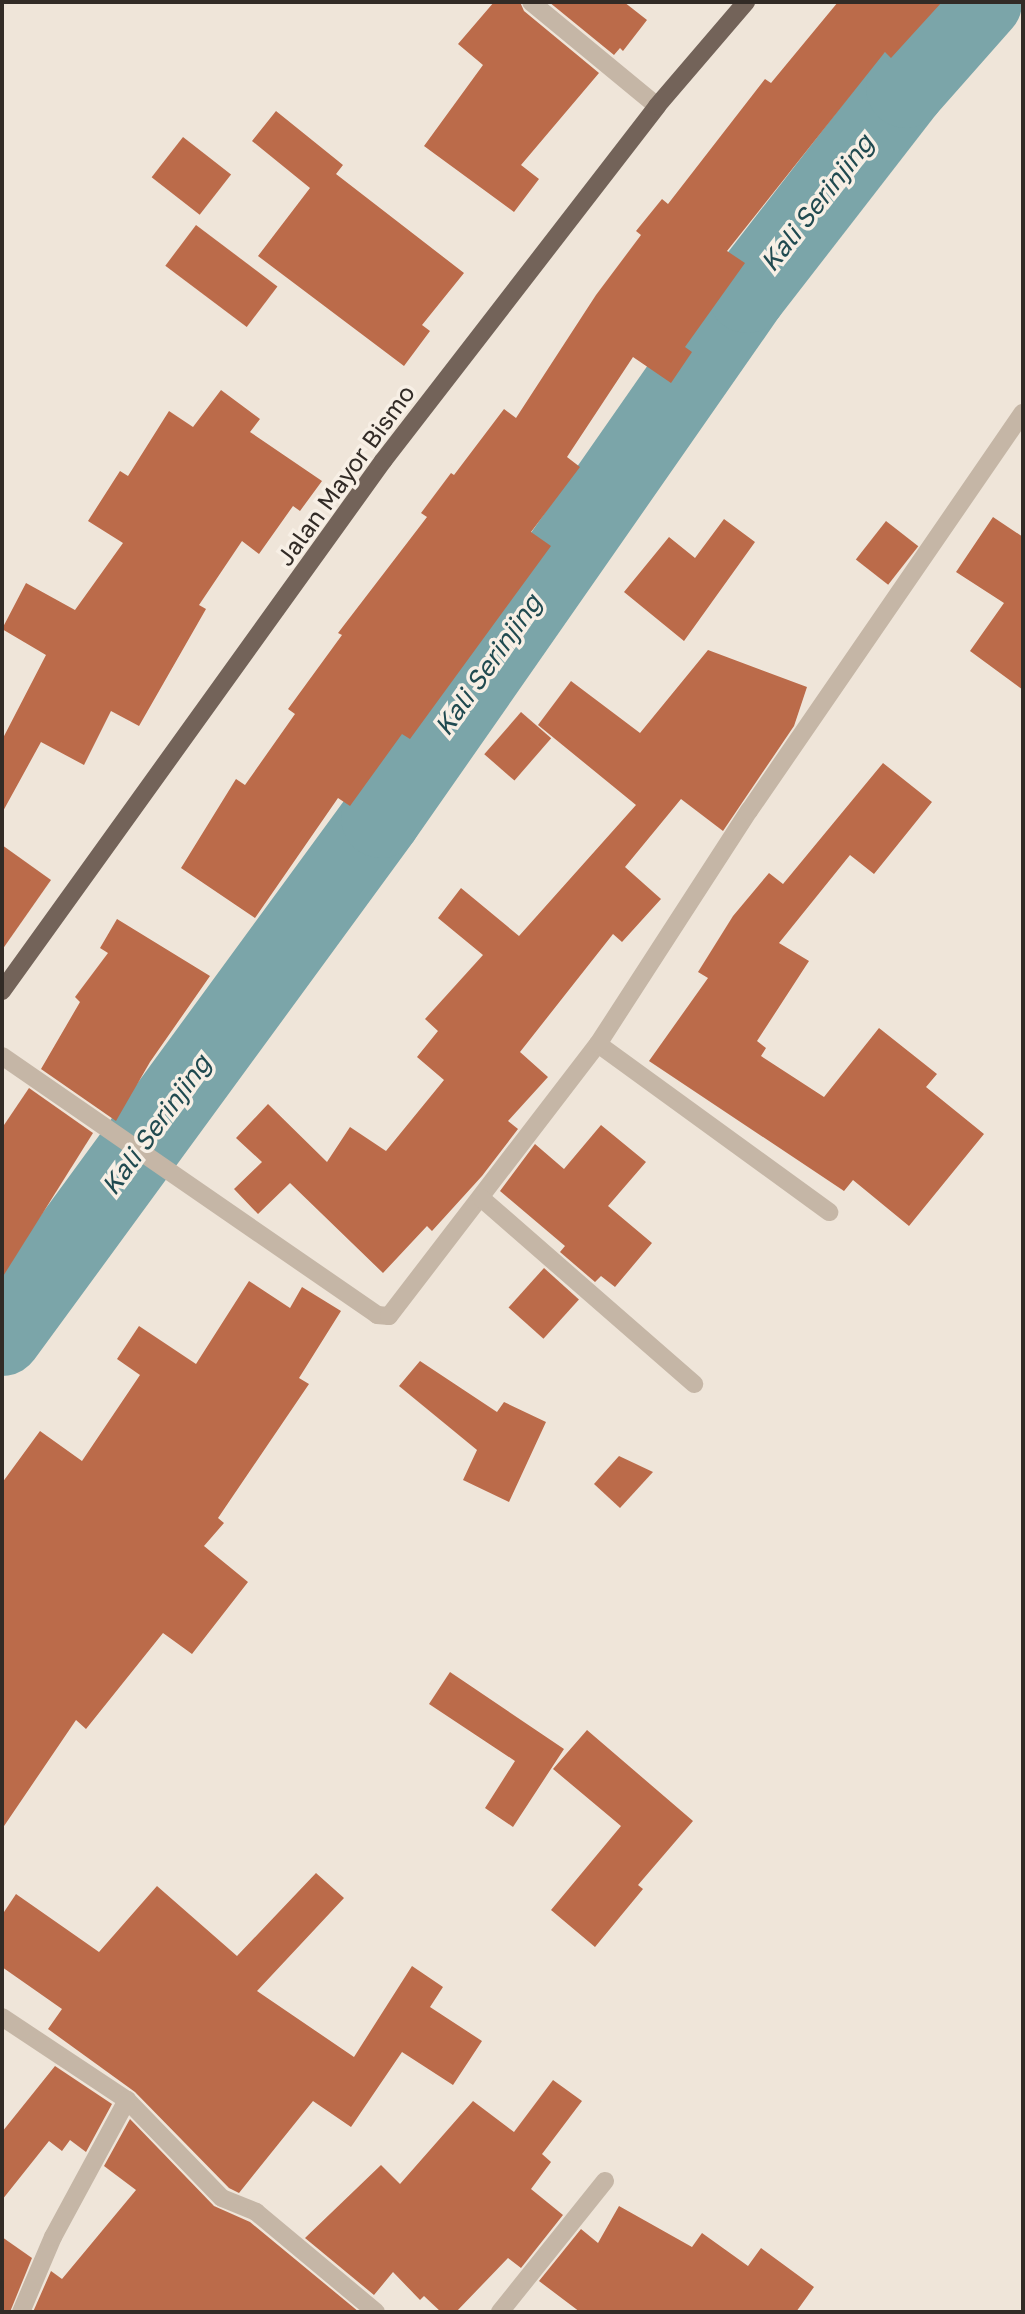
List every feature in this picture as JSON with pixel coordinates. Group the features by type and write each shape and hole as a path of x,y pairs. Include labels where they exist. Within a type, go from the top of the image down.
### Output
{"main road":[{"name":"Jalan Mayor Bismo","path":"2,990 383,461 657,106 746,2"}],"street":[{"path":"531,2 657,106"},
{"path":"2,1056 107,1132 377,1315 389,1316 598,1044 757,800 1023,413"},
{"path":"598,1044 829,1212"},
{"path":"481,1198 694,1384"},
{"path":"2,2018 127,2100 222,2198 256,2212 376,2312"},
{"path":"21,2312 53,2237 127,2100"},
{"path":"500,2312 605,2181"}],"building":[{"path":"494,2 520,2 524,11 599,73 521,165 539,179 514,212 424,146 483,65 458,44"},
{"path":"549,2 624,2 647,20 623,51 620,48 614,55"},
{"path":"838,2 942,2 891,58 885,52 727,251 745,263 685,347 692,352 671,383 633,357 567,457 580,467 531,532 551,546 410,739 402,734 350,806 338,798 255,918 181,868 236,779 245,785 295,714 288,709 342,635 338,633 427,517 421,513 451,473 454,475 504,409 516,418 596,295 641,235 636,231 662,199 668,204 765,79 771,83"},
{"path":"276,111 343,165 336,174 464,273 422,325 430,331 404,366 258,256 310,188 252,141"},
{"path":"183,137 231,175 200,215 152,177"},
{"path":"196,225 277,286 247,327 165,266"},
{"path":"221,390 260,419 250,432 322,481 300,511 293,506 259,554 242,541 199,605 206,609 139,726 111,711 84,765 41,742 2,813 2,740 46,655 2,629 26,583 75,610 123,543 88,521 120,471 128,476 169,411 193,427"},
{"path":"993,517 1023,537 1023,690 970,651 1004,603 956,572"},
{"path":"724,519 755,542 684,641 624,592 669,537 695,558"},
{"path":"886,521 918,546 888,585 856,560"},
{"path":"708,650 807,687 794,726 723,831 681,799 625,867 661,899 622,942 613,934 520,1052 548,1077 508,1121 518,1129 482,1176 432,1231 427,1226 383,1273 290,1183 258,1214 234,1189 262,1162 236,1138 268,1104 327,1162 350,1127 386,1151 444,1080 417,1057 438,1031 425,1019 483,955 438,918 461,888 519,936 636,805 538,725 571,681 640,733"},
{"path":"521,712 551,738 514,781 484,754"},
{"path":"883,763 932,802 874,874 850,855 779,943 809,961 757,1041 766,1048 761,1056 824,1097 879,1028 937,1074 926,1087 984,1134 909,1226 853,1180 844,1191 649,1061 708,978 698,972 733,916 769,873 783,884"},
{"path":"2,845 51,880 2,950"},
{"path":"117,919 210,976 150,1062 116,1121 41,1069 80,1002 75,997 108,953 100,948"},
{"path":"29,1088 93,1133 2,1278 2,1128"},
{"path":"601,1125 646,1162 608,1206 652,1243 615,1287 601,1276 595,1282 560,1252 565,1246 500,1191 535,1144 564,1169"},
{"path":"544,1268 579,1299 543,1339 509,1307"},
{"path":"249,1281 290,1308 302,1287 341,1311 299,1378 309,1384 218,1518 224,1523 204,1546 248,1582 192,1654 163,1633 86,1729 76,1720 2,1829 2,1483 40,1431 82,1461 140,1375 117,1359 139,1326 196,1364"},
{"path":"420,1361 497,1412 504,1402 546,1422 509,1502 463,1480 477,1450 399,1386"},
{"path":"619,1456 653,1472 620,1508 594,1484"},
{"path":"450,1672 564,1749 513,1827 485,1808 515,1761 429,1704"},
{"path":"587,1730 693,1821 638,1885 643,1889 595,1947 551,1910 621,1826 553,1769"},
{"path":"316,1873 344,1898 257,1991 354,2057 412,1966 443,1987 430,2007 482,2041 453,2085 402,2052 351,2127 313,2101 239,2193 229,2188 135,2092 48,2029 62,2009 2,1967 2,1915 16,1894 99,1952 157,1886 237,1956"},
{"path":"55,2066 112,2104 86,2152 70,2140 62,2151 49,2141 2,2200 2,2132"},
{"path":"553,2080 582,2101 542,2154 551,2162 531,2189 563,2215 521,2268 508,2258 456,2312 441,2312 424,2296 420,2300 393,2272 374,2295 305,2238 381,2165 400,2184 473,2101 514,2132"},
{"path":"130,2119 214,2206 250,2222 359,2312 33,2312 51,2271 62,2279 136,2190 104,2166"},
{"path":"619,2206 692,2247 702,2233 748,2266 761,2248 814,2287 796,2312 580,2312 539,2281 581,2229 598,2243"},
{"path":"2,2237 32,2258 10,2312 2,2312"}],"waterway":[{"name":"Kali Serinjing","path":"2,1336 381,818 747,293 906,88 982,2"}]}
